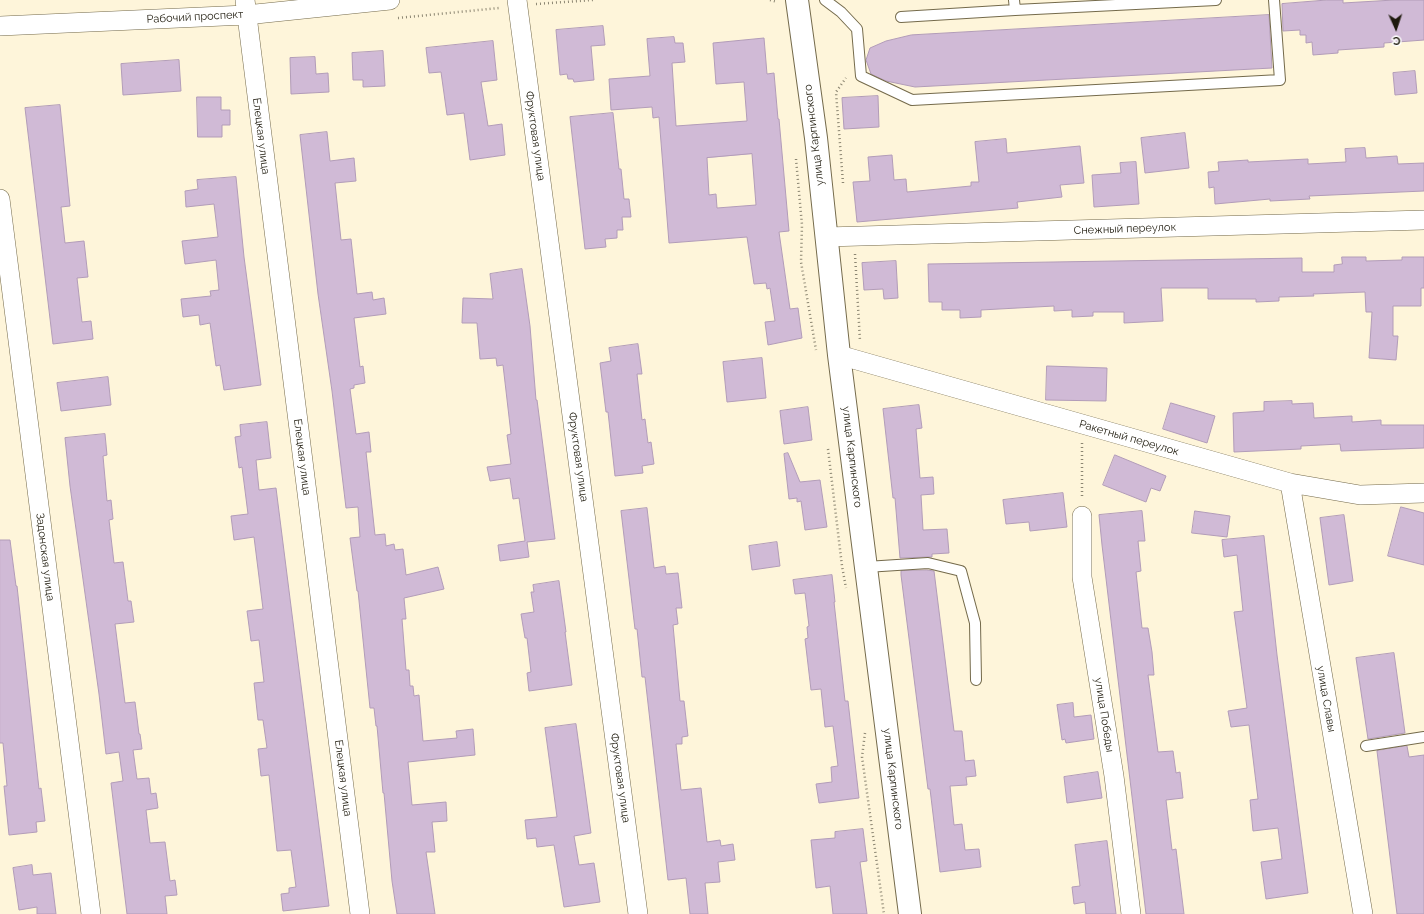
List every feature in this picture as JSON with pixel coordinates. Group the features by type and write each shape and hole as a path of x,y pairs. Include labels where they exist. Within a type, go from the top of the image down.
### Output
{"street":[{"name":"Рабочий проспект","path":"0,26 245,7 390,0"},
{"name":"Фруктовая улица","path":"517,0 638,914"},
{"name":"улица Карпинского","path":"797,0 816,138 839,355 910,914"},
{"name":"Елецкая улица","path":"245,7 360,914"},
{"name":"Задонская улица","path":"0,199 91,914"},
{"name":"Снежный переулок","path":"826,237 1424,220"},
{"name":"Ракетный переулок","path":"839,355 1290,483 1360,496 1424,493"},
{"name":"улица Славы","path":"1290,483 1364,914"},
{"name":"улица Победы","path":"1082,516 1082,577 1114,776 1131,914"}],"lane":[{"path":"825,0 841,12 857,29 861,76 912,100 1280,80 1274,0"},
{"path":"901,17 1014,5 1216,0"},
{"path":"866,567 928,563 961,571 975,623 976,680"},
{"path":"1366,746 1424,737"}],"path":[{"path":"1082,425 1082,516"}],"building":[{"path":"1343,0 1343,3 1424,0 1424,40 1384,43 1384,47 1338,50 1338,53 1313,55 1312,42 1306,43 1306,35 1300,35 1300,30 1283,31 1282,4"},
{"path":"1269,15 1272,68 915,87 886,81 871,74 866,60 870,48 886,41 911,35"},
{"path":"603,26 605,45 591,46 594,80 574,82 573,79 568,79 567,74 560,75 556,30"},
{"path":"674,37 675,43 683,43 685,62 672,63 676,126 747,121 744,82 716,84 713,43 764,38 767,74 774,73 789,231 779,232 790,309 798,308 802,338 768,345 765,322 775,321 770,288 767,289 766,283 754,284 747,237 669,243 659,117 653,118 652,107 611,110 609,79 650,76 647,39","holes":["752,154 756,205 717,208 716,194 709,195 707,158"]},
{"path":"493,41 497,80 481,82 488,126 502,124 505,155 470,160 464,113 447,115 441,72 429,73 426,48"},
{"path":"383,51 385,86 363,87 363,80 353,80 352,53"},
{"path":"315,57 316,74 328,73 329,92 291,94 290,58"},
{"path":"179,60 181,91 123,95 121,64"},
{"path":"1415,71 1417,93 1395,95 1393,73"},
{"path":"878,96 879,127 844,129 842,98"},
{"path":"197,97 221,97 221,110 230,110 230,125 222,125 222,137 198,137"},
{"path":"60,105 70,206 61,207 65,243 84,241 88,277 77,278 82,322 91,321 93,339 53,344 25,108"},
{"path":"613,113 624,199 629,199 631,217 622,217 623,230 617,230 617,238 605,239 606,247 585,249 570,117"},
{"path":"327,132 330,161 354,158 356,181 335,183 341,240 351,239 357,294 372,292 373,300 384,298 386,314 354,318 360,367 363,366 365,383 354,385 354,388 350,389 356,434 369,432 371,452 366,452 375,535 385,534 386,546 394,544 395,550 403,549 406,575 438,567 444,589 404,598 406,619 402,619 406,670 409,670 410,686 413,686 414,696 419,695 423,741 457,738 456,731 473,729 475,755 408,762 412,805 446,802 447,821 432,822 435,852 426,852 435,914 397,914 392,881 377,726 374,708 370,708 358,591 350,538 360,537 358,507 346,508 332,391 318,294 300,135"},
{"path":"1185,133 1189,168 1145,173 1141,138"},
{"path":"1006,139 1007,153 1080,146 1084,183 1060,185 1062,197 1017,202 1018,208 857,222 853,182 870,181 868,157 892,155 894,180 906,179 907,192 971,186 971,182 979,182 975,142"},
{"path":"1365,148 1366,158 1397,156 1398,164 1424,163 1424,191 1309,196 1310,199 1270,201 1270,199 1215,204 1214,187 1209,188 1208,172 1219,171 1218,162 1308,159 1308,164 1346,162 1345,149"},
{"path":"1136,162 1139,204 1094,207 1092,175 1121,173 1120,163"},
{"path":"236,177 244,257 261,385 224,390 220,365 216,366 210,323 200,325 199,315 183,317 181,299 211,296 210,291 219,290 216,260 185,264 182,241 218,237 214,204 186,207 185,191 198,189 197,180"},
{"path":"1342,257 1366,257 1366,261 1402,260 1402,257 1424,257 1424,288 1421,288 1421,306 1393,306 1393,336 1398,336 1396,360 1369,358 1372,312 1366,312 1365,292 1279,297 1279,301 1256,302 1256,299 1208,299 1208,288 1161,288 1163,321 1124,323 1124,312 1093,312 1093,316 1072,317 1072,310 1054,311 1054,306 981,310 981,317 960,318 960,310 942,310 942,302 929,302 928,264 1302,258 1302,272 1334,272 1334,265 1342,264"},
{"path":"896,261 898,298 884,299 883,289 864,290 862,263"},
{"path":"522,269 530,326 536,400 555,539 527,542 529,557 500,561 498,545 525,541 519,498 513,499 510,478 490,481 487,467 511,464 507,435 511,434 503,365 497,366 496,358 480,359 477,323 462,323 463,298 493,299 490,274"},
{"path":"638,344 642,374 637,374 642,420 645,419 648,443 651,442 654,464 642,466 643,473 615,476 608,412 606,412 600,363 611,361 609,348"},
{"path":"762,358 766,398 727,402 723,362"},
{"path":"1047,366 1107,368 1106,401 1046,400"},
{"path":"108,377 111,405 61,411 57,383"},
{"path":"1292,401 1292,404 1313,403 1314,418 1352,416 1352,422 1381,420 1381,425 1424,425 1424,448 1341,451 1340,444 1301,446 1301,449 1234,452 1233,413 1264,411 1264,402"},
{"path":"1171,403 1215,416 1207,443 1163,429"},
{"path":"919,405 922,428 916,429 920,478 933,477 934,494 921,495 923,530 947,529 949,553 932,554 932,557 900,558 895,498 893,498 883,409"},
{"path":"808,407 812,440 784,444 780,411"},
{"path":"267,422 271,458 256,460 259,490 276,488 329,906 283,911 281,894 289,893 289,888 296,887 291,850 277,851 269,775 261,776 258,749 267,748 263,720 258,720 254,683 264,682 259,640 251,641 247,611 263,609 254,537 234,540 231,516 248,514 242,467 239,468 235,437 241,436 240,425"},
{"path":"105,434 107,455 103,456 107,501 111,500 113,519 109,520 114,563 123,562 128,601 131,601 134,622 115,624 125,703 135,702 142,749 133,750 137,779 149,778 151,794 156,793 158,808 146,810 150,843 165,842 170,881 175,880 177,895 165,896 167,914 127,914 111,783 123,781 119,752 106,754 70,486 65,438"},
{"path":"788,453 800,482 820,480 827,527 805,530 801,501 797,502 797,498 789,499 784,454"},
{"path":"1115,455 1166,476 1160,491 1151,488 1146,502 1103,485"},
{"path":"1063,493 1067,527 1030,531 1029,522 1006,524 1003,500"},
{"path":"1401,507 1424,513 1424,565 1388,556"},
{"path":"647,508 654,568 665,566 666,574 678,573 682,608 676,608 678,624 673,625 680,701 684,701 688,736 682,737 682,744 676,744 681,790 701,788 707,842 720,840 721,846 733,844 735,860 718,862 720,882 705,883 708,914 690,914 686,878 668,880 645,677 642,677 637,629 635,629 621,511"},
{"path":"1142,511 1145,541 1138,541 1141,571 1136,572 1142,628 1148,628 1152,652 1154,675 1148,675 1158,752 1173,751 1176,773 1180,772 1183,798 1166,800 1172,850 1176,849 1184,914 1146,914 1102,545 1099,515"},
{"path":"1195,511 1230,516 1227,537 1192,533"},
{"path":"1344,515 1353,581 1329,585 1320,518"},
{"path":"1264,536 1277,655 1308,893 1266,899 1261,862 1282,859 1278,828 1253,831 1250,800 1258,799 1249,725 1231,727 1228,711 1247,708 1234,612 1243,611 1237,555 1224,557 1222,540"},
{"path":"0,540 10,540 17,586 39,789 41,788 45,821 36,822 37,832 9,835 4,786 7,786 3,743 0,743"},
{"path":"777,542 780,566 752,570 749,546"},
{"path":"901,571 934,571 954,731 962,731 965,761 974,760 976,776 966,777 967,785 950,786 954,825 962,824 965,850 979,849 981,867 940,872 901,575"},
{"path":"832,575 845,701 848,701 859,798 819,803 816,784 832,782 831,767 838,766 833,726 825,727 821,689 811,690 805,639 808,638 807,627 809,626 805,593 795,594 793,580"},
{"path":"559,581 572,685 529,691 527,673 531,672 527,638 525,638 521,614 534,612 531,592 534,592 533,585"},
{"path":"1394,653 1405,733 1368,739 1356,658"},
{"path":"1073,703 1074,717 1091,715 1094,739 1066,743 1065,739 1062,740 1057,705"},
{"path":"576,724 591,833 574,836 579,865 594,863 600,902 564,907 554,845 537,847 536,838 527,839 525,820 557,817 545,728"},
{"path":"1407,746 1409,757 1424,755 1424,914 1397,914 1377,751"},
{"path":"1098,772 1102,798 1067,803 1064,777"},
{"path":"863,829 867,861 860,862 867,914 833,914 830,886 816,888 811,840 835,838 835,832"},
{"path":"1107,841 1116,914 1086,914 1085,902 1074,904 1072,887 1080,886 1075,845"},
{"path":"32,865 33,875 51,873 56,914 37,914 37,907 19,910 13,868"}]}
